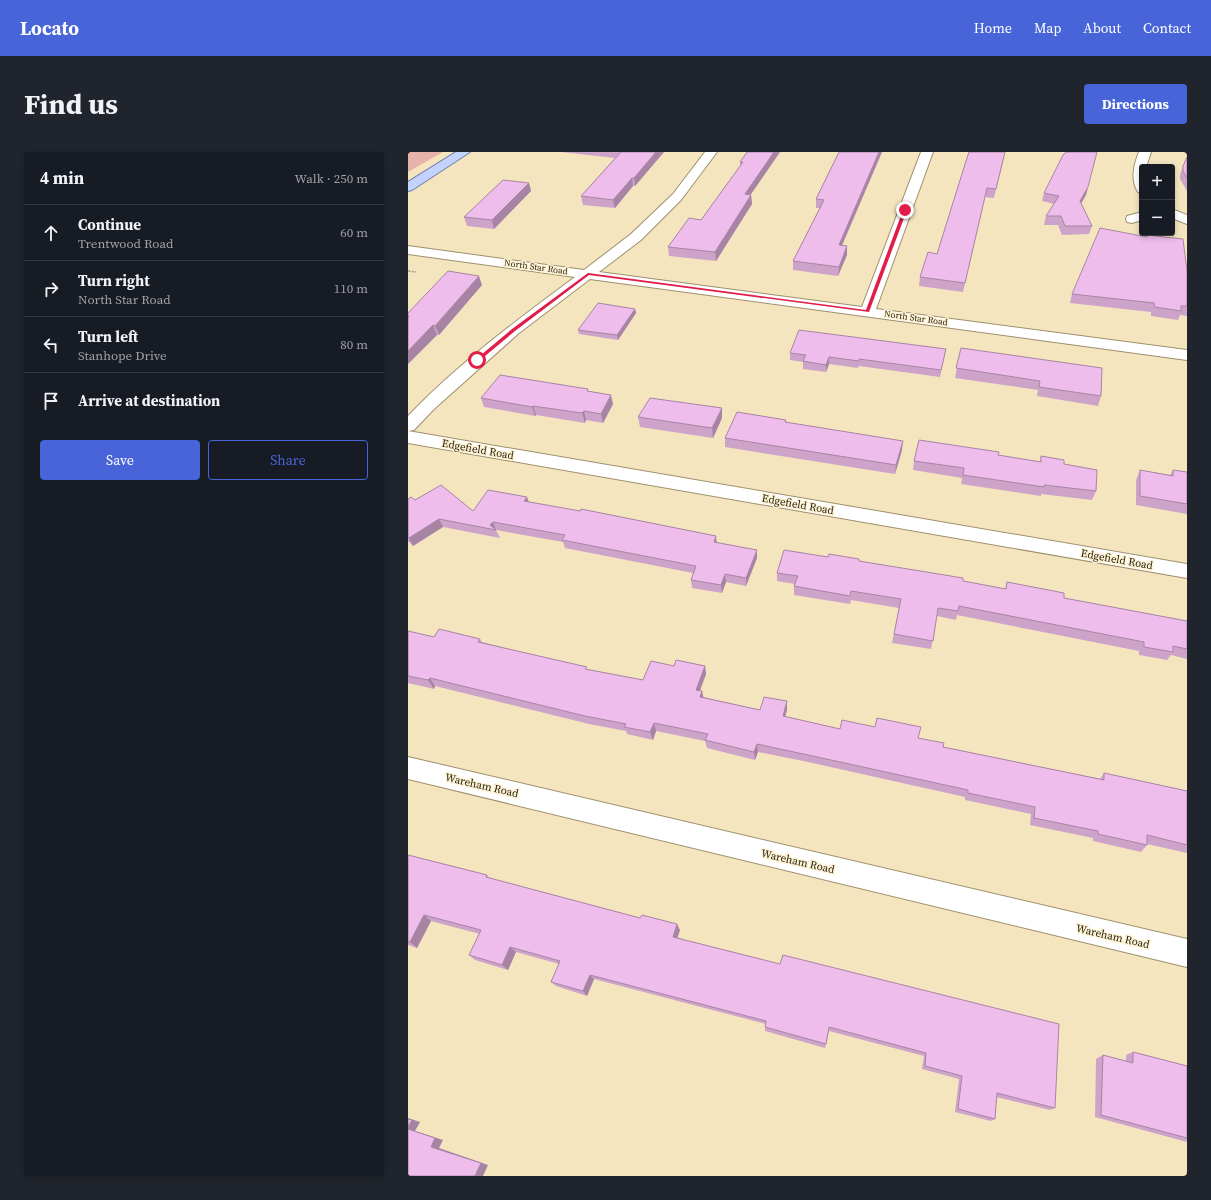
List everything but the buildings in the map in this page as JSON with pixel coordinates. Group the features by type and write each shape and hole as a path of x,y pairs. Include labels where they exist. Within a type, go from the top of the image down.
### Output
{"main road":[{"path":"408,187 464,152"}],"street":[{"path":"408,426 428,405 477,360 636,237 668,207 711,152"},
{"path":"867,312 927,152"},
{"path":"1140,164 1145,152"},
{"path":"1175,214 1187,220"},
{"name":"North Star Road","path":"408,250 1187,355"},
{"name":"Edgefield Road","path":"408,437 1187,571"},
{"name":"Wareham Road","path":"408,768 1187,953"}],"path":[{"path":"408,271 416,272"}],"shaded area":[{"path":"408,152 443,152 408,172"}],"route":[{"path":"477,360 588,274 867,312 905,210"}]}
